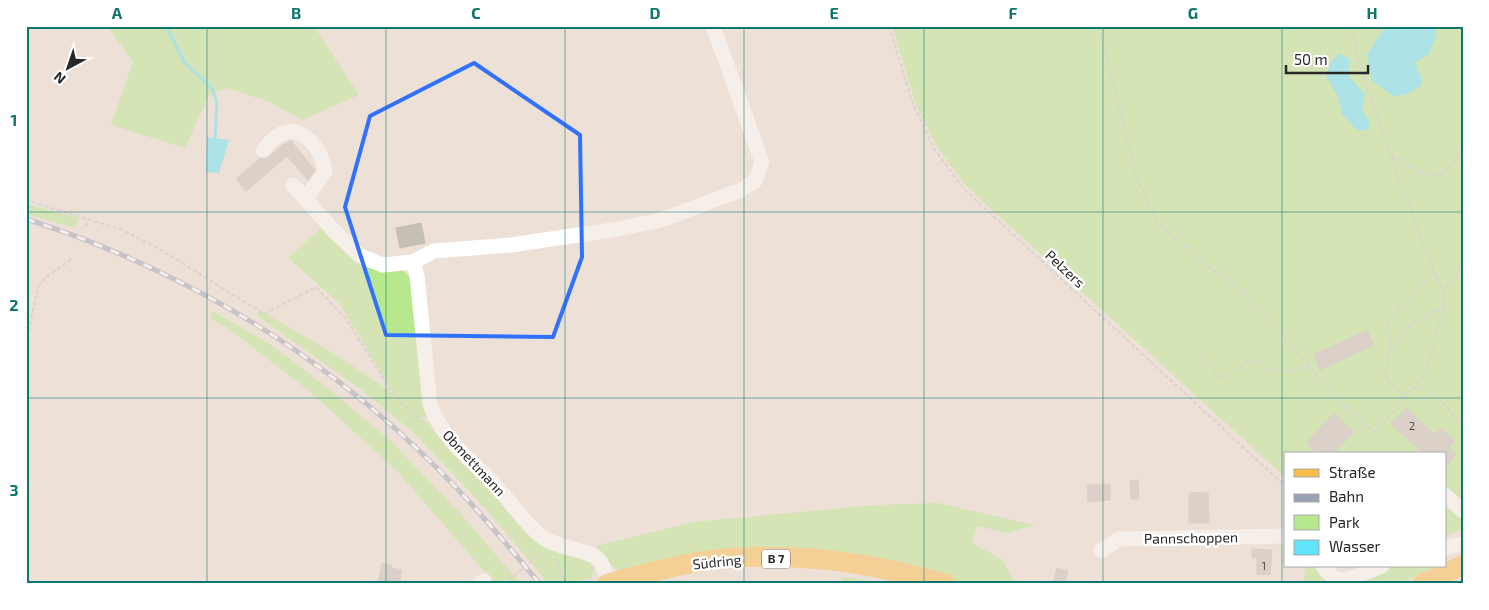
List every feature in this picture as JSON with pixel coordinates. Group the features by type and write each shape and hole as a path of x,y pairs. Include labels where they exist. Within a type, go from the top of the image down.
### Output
{"main road":[{"name":"Südring","path":"608,584 644,573 704,561 758,558 815,560 868,566 946,584"},
{"path":"1422,584 1463,565"}],"street":[{"path":"293,185 360,256 383,265 412,262 434,251 538,241 612,230 661,220 734,193 755,180 762,162 713,26"},
{"path":"262,150 281,134 294,132 301,134 314,144 323,159 325,172 305,199"},
{"name":"Obmettmann","path":"412,262 417,276 430,404 437,423 448,440 496,486 530,526 556,545 592,554 600,560 608,584"},
{"path":"1446,496 1463,511"},
{"name":"Pannschoppen","path":"1101,551 1119,539 1284,536"},
{"path":"1446,548 1463,544"},
{"path":"1325,568 1332,577 1344,581 1377,568"}],"path":[{"name":"Pelzers","path":"889,26 913,104 935,150 965,190 1284,485"},
{"path":"1098,26 1137,179 1156,220 1196,257 1240,290 1278,329 1340,402 1374,432 1415,387 1426,368 1445,307 1443,291 1390,152 1358,58 1353,26"},
{"path":"1390,152 1412,170 1422,174 1435,174 1442,173 1451,166 1463,145"},
{"path":"26,200 123,230 163,251 264,314 316,287 347,320 394,396 426,424"},
{"path":"86,226 88,219"},
{"path":"26,344 38,288 43,280 73,258"},
{"path":"1443,291 1463,266"},
{"path":"1404,398 1388,381 1388,356 1391,339 1387,324 1434,271"},
{"path":"1388,356 1411,324 1445,307"},
{"path":"1198,349 1218,378 1222,378 1248,362 1257,362 1272,371 1291,371 1308,366"},
{"path":"1415,387 1437,395 1449,412 1463,426"},
{"path":"504,584 543,552 555,558 562,572 565,584"}],"highlighted area":[{"path":"474,63 580,135 582,257 553,337 386,335 345,207 370,116"}],"green space":[{"path":"107,26 314,26 359,95 302,120 270,102 226,88 209,95 185,148 111,125 133,62"},
{"path":"892,26 1463,26 1463,528 1446,536 1446,452 1284,452 1284,476 966,186 937,147 916,105"},
{"path":"26,204 79,218 75,228 26,214"},
{"path":"324,225 340,243 403,270 410,278 428,417 421,417 549,549 590,561 594,568 592,578 567,584 549,584 484,507 413,432 359,388 256,315 260,310 346,361 394,394 340,304 288,258"},
{"path":"213,311 273,346 324,385 390,440 461,514 521,584 493,584 493,578 483,570 397,471 309,391 232,331 210,318"},
{"path":"938,503 1035,525 1008,533 977,526 972,543 1003,560 1015,584 966,584 871,560 618,570 607,562 596,546 694,522 875,505"},
{"path":"1306,568 1316,568 1321,578 1340,584 1303,584"},
{"path":"1388,568 1432,568 1399,584 1348,584"},
{"path":"844,577 884,584 839,584"}],"water":[{"path":"1386,26 1436,27 1436,35 1429,54 1416,62 1422,85 1405,95 1393,96 1372,81 1367,54"},
{"path":"1340,53 1349,59 1349,77 1365,94 1362,110 1370,124 1365,131 1357,130 1342,114 1338,96 1326,76 1330,63"},
{"path":"207,137 229,140 219,173 206,172"}],"building":[{"path":"291,141 315,170 308,180 287,156 246,191 236,179 260,158 266,159 282,145"},
{"path":"421,223 425,243 400,248 396,228"},
{"path":"1367,330 1374,345 1320,370 1314,355"},
{"path":"1406,408 1435,435 1441,428 1455,441 1449,448 1456,455 1446,466 1446,452 1422,452 1391,424"},
{"path":"1334,413 1354,432 1335,452 1316,452 1306,443"},
{"path":"1138,480 1139,499 1131,499 1130,481"},
{"path":"1110,484 1110,500 1088,502 1087,485"},
{"path":"1208,492 1209,523 1189,523 1189,493"},
{"path":"1252,549 1272,550 1270,575 1257,574 1257,558 1252,557"},
{"path":"382,563 392,565 391,568 402,570 399,584 378,584"},
{"path":"1057,568 1068,571 1065,584 1053,584"}],"waterway":[{"path":"166,26 185,63 212,88 217,103 215,137"}],"railway":[{"path":"26,219 132,259 182,283 232,310 326,372 370,407 429,460 478,512 540,584"}]}
